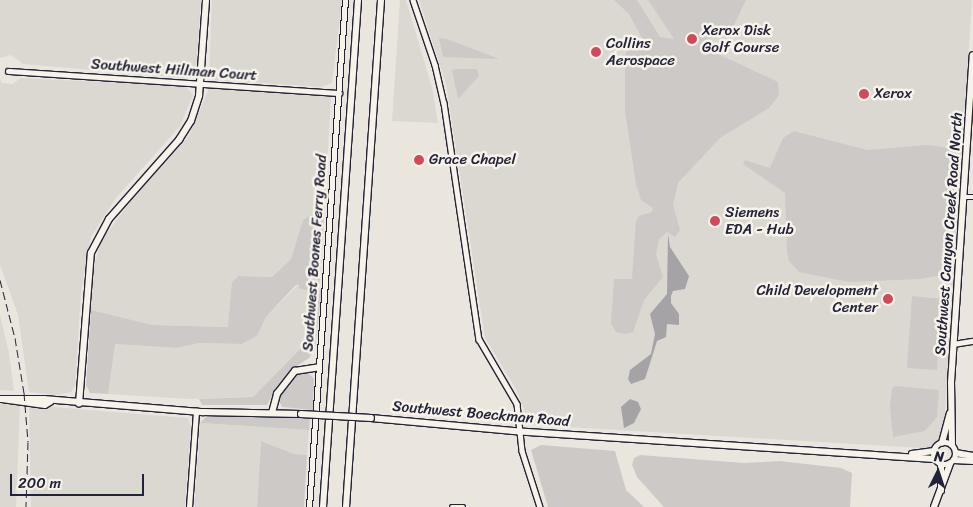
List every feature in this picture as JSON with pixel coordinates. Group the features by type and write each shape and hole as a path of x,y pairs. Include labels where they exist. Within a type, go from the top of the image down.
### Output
{"highway":[{"path":"323,507 358,0"},
{"path":"346,507 381,0"}],"main road":[{"path":"79,404 88,272 95,243 109,219 182,136 195,111 200,84 206,0"},
{"name":"Southwest Canyon Creek Road North","path":"952,445 950,414 953,344 971,113 973,56"},
{"path":"272,413 277,394 295,371 319,367"},
{"name":"Southwest Boeckman Road","path":"1,399 35,404 50,402 196,411 371,418 520,431 910,455 934,459"},
{"name":"Southwest Canyon Creek Road North","path":"942,443 950,414"},
{"path":"941,465 934,459 934,451 942,443 952,445 956,453"},
{"name":"Southwest Boeckman Road","path":"910,455 934,451"},
{"path":"956,453 973,456"},
{"path":"934,507 956,453"},
{"path":"941,465 952,462 973,461"},
{"path":"940,491 941,465"}],"street":[{"name":"Southwest Boones Ferry Road","path":"309,507 345,0"},
{"path":"413,0 444,98 479,339 514,395 523,456 540,507"},
{"name":"Southwest Hillman Court","path":"8,71 339,93"},
{"path":"964,197 973,198"},
{"path":"953,344 973,341"},
{"path":"189,507 196,411"},
{"path":"452,507 463,507"}],"shaded area":[{"path":"0,0 201,0 196,70 191,77 182,78 23,64 11,55 0,58"},
{"path":"212,0 342,0 332,83 321,87 215,80 209,76"},
{"path":"400,0 406,0 432,87 438,123 392,121"},
{"path":"419,0 972,0 943,443 939,449 534,425 529,423 516,389 485,338 446,84"},
{"path":"614,0 637,0 660,37 674,39 648,0 746,0 734,25 699,45 778,82 779,95 769,108 720,138 678,183 673,205 680,230 675,237 667,232 659,239 656,254 663,277 644,300 633,332 625,334 616,332 611,323 614,279 632,279 636,221 639,216 652,212 653,208 641,200 636,184 625,111 625,55 627,51 642,46 643,40 629,14"},
{"path":"439,38 447,39 499,59 443,57"},
{"path":"477,69 479,76 458,99 452,70"},
{"path":"21,78 185,86 193,95 180,126 116,198 91,237 81,292 75,386 71,392 58,395 29,392 18,315 0,265 0,79 2,83 12,84"},
{"path":"209,88 331,96 325,205 303,220 291,259 272,277 239,276 228,327 153,325 91,310 93,270 101,241 130,202 189,136"},
{"path":"794,131 867,150 927,145 957,149 948,270 942,275 920,279 849,282 799,272 789,261 787,251 785,193 743,164 745,160 770,168 783,138"},
{"path":"325,205 319,290 322,289 315,349 309,358 291,370 277,386 267,405 202,405 199,399 253,397 310,339 317,313 319,291 315,293 299,288 299,284 295,286 266,317 257,336 242,344 199,343 177,348 115,344 108,394 90,393 86,385 91,310 153,325 228,327 232,282 239,276 272,277 291,259 303,220"},
{"path":"668,234 670,247 689,276 685,289 673,291 671,296 671,303 679,314 679,325 667,324 666,337 657,341 645,379 631,384 628,379 630,370 651,354 655,334 650,314 667,294"},
{"path":"299,284 319,290 310,339 253,397 189,399 108,394 114,344 177,348 199,343 242,344 257,336 266,317"},
{"path":"912,296 942,299 937,370 907,368"},
{"path":"0,315 9,353 14,391 0,390"},
{"path":"307,371 314,379 313,410 282,407 279,401 280,394 295,375"},
{"path":"895,386 939,390 937,417 925,431 893,437 890,407 892,389"},
{"path":"630,399 638,402 641,409 634,423 624,428 621,407"},
{"path":"0,404 20,405 16,507 0,507"},
{"path":"29,405 188,418 191,426 185,507 31,507"},
{"path":"207,416 310,418 309,430 200,423"},
{"path":"200,423 309,430 307,455 294,454 261,441 257,507 194,507"},
{"path":"261,441 294,454 307,455 304,507 257,507"},
{"path":"541,445 615,451 626,490 644,507 548,507 531,450"},
{"path":"640,455 744,463 780,461 841,468 852,473 850,507 664,507 637,477 632,465 634,458"}],"railway":[{"path":"0,280 15,338 24,393 28,442 26,507"}],"place":[{"name":"Xerox Disk Golf Course","path":"692,39"},
{"name":"Collins Aerospace","path":"596,52"},
{"name":"Xerox","path":"864,94"},
{"name":"Grace Chapel","path":"419,160"},
{"name":"Siemens EDA - Hub","path":"715,221"},
{"name":"Child Development Center","path":"888,299"}]}
